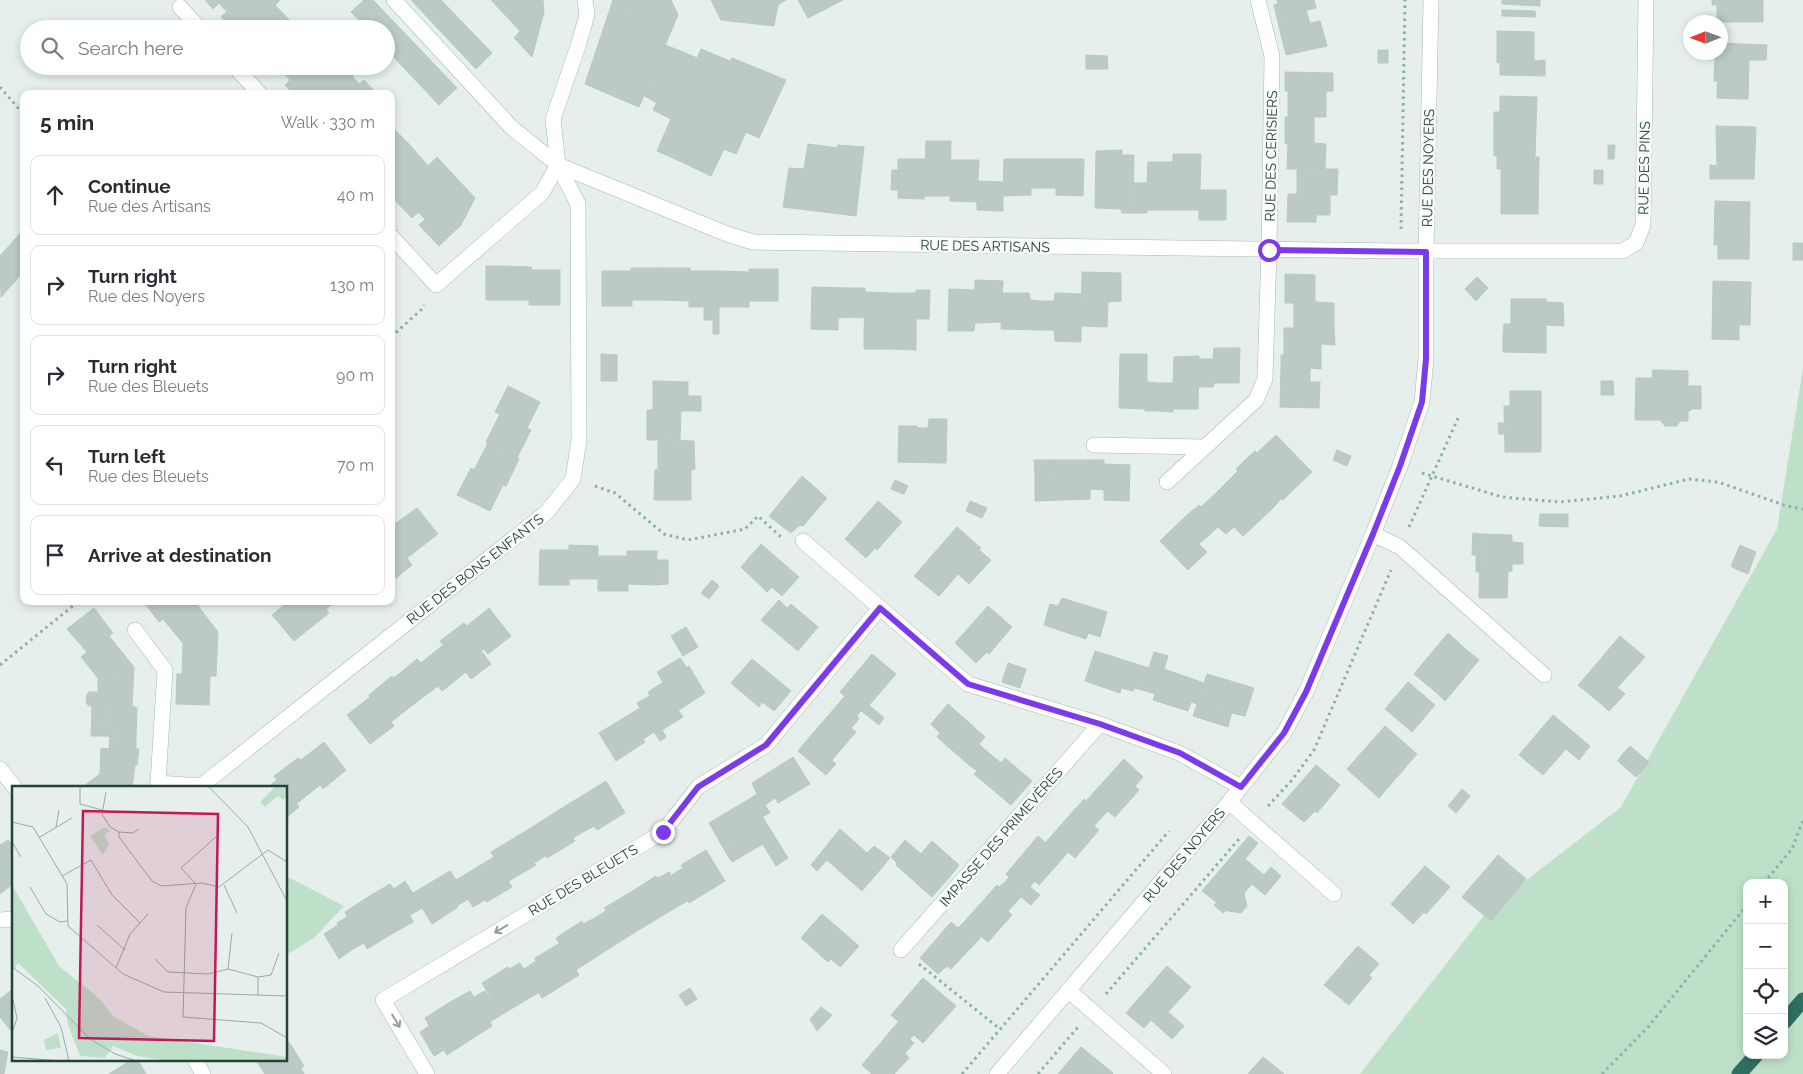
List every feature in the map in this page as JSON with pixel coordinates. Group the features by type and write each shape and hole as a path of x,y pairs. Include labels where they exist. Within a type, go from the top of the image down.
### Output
{"highway":[{"path":"1788,1017 1803,1000"},
{"path":"1739,1074 1752,1059"}],"street":[{"path":"394,0 511,127 558,165"},
{"path":"395,240 436,284 542,192 558,165 553,119 587,15 585,0"},
{"name":"RUE DES CERISIERS","path":"1167,482 1256,400 1265,379 1272,56 1258,0"},
{"name":"RUE DES NOYERS","path":"997,1074 1229,802 1284,733 1306,692 1373,534 1400,466 1422,402 1426,359 1431,0"},
{"name":"RUE DES PINS","path":"1426,252 1623,251 1636,243 1643,225 1646,0"},
{"path":"180,7 192,20"},
{"path":"242,75 256,90"},
{"name":"RUE DES ARTISANS","path":"558,165 726,234 753,242 1426,252"},
{"name":"RUE DES BONS ENFANTS","path":"134,630 165,670 157,785 201,786 547,512 573,479 579,440 578,204 558,165"},
{"path":"1094,445 1205,447"},
{"path":"1373,534 1400,547 1544,675"},
{"path":"803,541 968,684 1100,724 1180,753 1241,787"},
{"name":"RUE DES BLEUETS","path":"427,1074 383,1000 663,832 698,787 766,745 880,608"},
{"name":"IMPASSE DES PRIMEVÈRES","path":"901,950 1100,724"},
{"path":"0,769 13,786"},
{"path":"1229,802 1334,894"},
{"path":"1068,990 1164,1074"},
{"path":"196,1062 203,1074"}],"path":[{"path":"1401,251 1405,0"},
{"path":"0,87 20,110"},
{"path":"395,334 421,310 436,284"},
{"path":"1400,466 1502,497 1560,502 1603,498 1620,496 1688,479 1718,482 1787,506 1803,509"},
{"path":"573,479 615,493 664,534 688,540 745,529 758,516 793,547 803,541"},
{"path":"0,665 74,605"},
{"path":"1767,879 1792,849 1803,820"},
{"path":"962,1074 1169,831"},
{"path":"1602,1074 1648,1027 1743,910"},
{"path":"901,950 1021,1046"}],"green space":[{"path":"1803,368 1803,1074 1360,1074 1489,909 1621,807 1777,529"},
{"path":"288,877 344,906 314,938 288,954"}],"building":[{"path":"205,0 222,0 213,9"},
{"path":"222,0 227,0 233,6 227,12 219,3"},
{"path":"227,0 280,0 275,5 289,20 224,20 221,17 233,6"},
{"path":"364,0 373,0 392,20 359,20 351,12"},
{"path":"411,0 441,0 492,53 476,69"},
{"path":"491,0 543,0 544,12 532,57 514,38 520,31"},
{"path":"613,0 671,0 678,15 611,6"},
{"path":"711,0 786,0 778,5 774,26 721,20"},
{"path":"798,0 843,0 808,18"},
{"path":"1277,0 1314,0 1316,8 1277,18 1274,5 1278,4"},
{"path":"1502,0 1540,0 1540,6 1502,4"},
{"path":"1712,0 1748,0 1748,5 1763,5 1763,22 1728,22 1728,15 1717,15 1717,5 1712,5"},
{"path":"1748,0 1763,0 1763,5 1748,5"},
{"path":"611,6 678,15 639,107 585,84"},
{"path":"1502,10 1535,11 1536,17 1502,16"},
{"path":"1306,11 1310,23 1320,21 1327,46 1286,55 1277,18"},
{"path":"395,23 457,88 439,105 395,59"},
{"path":"1497,31 1534,32 1534,61 1545,60 1545,76 1500,75 1500,62 1497,63"},
{"path":"1728,43 1767,45 1766,60 1749,60 1748,99 1717,98 1718,60 1728,60"},
{"path":"665,45 681,51 657,103 643,95"},
{"path":"701,49 730,61 686,164 657,151 671,119 653,110 681,51 697,58"},
{"path":"1378,50 1388,50 1388,63 1378,63"},
{"path":"1086,55 1107,56 1108,69 1086,69"},
{"path":"732,58 786,80 759,138 746,132 736,154 724,149 711,176 686,164"},
{"path":"1715,60 1718,60 1718,81 1714,81"},
{"path":"1285,72 1333,73 1333,91 1326,91 1326,117 1314,117 1314,130 1285,130 1285,117 1288,117 1288,91 1285,91"},
{"path":"285,75 353,75 359,84 364,80 373,90 290,90 285,85 290,80"},
{"path":"1500,96 1537,97 1535,156 1494,156 1494,128 1500,128"},
{"path":"1494,112 1500,112 1500,128 1494,128"},
{"path":"1716,126 1756,127 1754,179 1710,179 1710,165 1717,166"},
{"path":"395,130 428,166 437,157 475,198 461,225 439,246 419,225 431,214 424,207 412,218 395,200"},
{"path":"1285,130 1314,130 1314,143 1326,144 1325,169 1287,169 1288,144 1285,143"},
{"path":"926,141 951,141 950,196 925,196 924,199 898,198 898,170 925,170"},
{"path":"808,144 837,148 838,145 864,147 856,216 783,207 789,168 804,169"},
{"path":"1608,145 1615,145 1614,159 1608,159"},
{"path":"1122,150 1122,155 1134,155 1133,213 1122,213 1121,209 1095,208 1096,151"},
{"path":"1173,154 1201,154 1200,190 1226,190 1226,220 1199,220 1199,210 1173,210"},
{"path":"1497,156 1539,157 1538,214 1501,214 1501,169 1497,169"},
{"path":"898,159 925,159 925,170 898,170"},
{"path":"1004,159 1044,159 1043,188 1031,188 1031,195 1003,196"},
{"path":"1044,159 1084,159 1083,196 1056,195 1056,188 1043,188"},
{"path":"951,160 979,160 978,181 1003,182 1003,211 977,210 977,202 950,201"},
{"path":"1148,162 1174,162 1173,210 1147,210 1147,213 1133,213 1133,183 1147,183"},
{"path":"1297,169 1338,169 1337,195 1330,195 1330,215 1316,215 1316,222 1287,222 1288,194 1297,194"},
{"path":"892,170 898,170 898,190 891,190"},
{"path":"1594,170 1603,170 1603,184 1594,184"},
{"path":"1715,201 1750,202 1749,259 1718,259 1718,245 1714,245"},
{"path":"424,207 431,214 425,219 418,212"},
{"path":"20,234 20,276 1,297 0,256"},
{"path":"1793,243 1803,243 1803,260 1793,260"},
{"path":"486,266 501,266 500,277 486,276"},
{"path":"501,266 531,267 532,270 560,270 560,305 529,305 529,300 486,300 486,276 500,277"},
{"path":"631,268 661,268 661,300 632,300 632,306 602,306 602,271 631,271"},
{"path":"661,268 719,271 719,320 704,320 704,307 689,307 689,301 661,300"},
{"path":"749,269 778,269 778,301 749,301 749,307 719,307 719,271 749,272"},
{"path":"1082,272 1121,273 1121,301 1108,302 1107,327 1081,326"},
{"path":"1285,274 1315,275 1315,302 1334,303 1334,328 1294,328 1294,303 1285,303"},
{"path":"1477,277 1488,288 1476,301 1465,289"},
{"path":"975,280 1003,281 1001,322 975,323 974,331 948,331 949,289 975,290"},
{"path":"1713,281 1751,282 1750,325 1739,325 1739,340 1712,339"},
{"path":"812,287 850,288 850,317 838,318 838,330 811,329"},
{"path":"850,288 865,288 865,292 891,293 890,330 864,329 865,318 850,317"},
{"path":"916,290 930,290 929,319 916,319 916,330 890,330 891,293 916,293"},
{"path":"1002,293 1029,293 1030,300 1041,301 1041,330 1001,329"},
{"path":"1055,293 1081,294 1081,342 1055,341 1054,330 1041,330 1041,301 1054,301"},
{"path":"1511,299 1546,299 1546,353 1503,352 1503,336 1511,336"},
{"path":"1546,302 1563,303 1564,326 1546,325"},
{"path":"713,320 719,320 719,334 713,334"},
{"path":"1504,324 1511,324 1511,336 1503,336"},
{"path":"1284,328 1334,328 1335,345 1321,344 1321,355 1310,356 1310,368 1281,368 1281,355 1284,355"},
{"path":"864,329 890,330 890,349 864,349"},
{"path":"890,330 916,330 916,350 890,349"},
{"path":"1214,348 1240,348 1239,383 1214,383 1213,387 1198,387 1199,359 1213,359"},
{"path":"601,354 617,355 617,381 601,381"},
{"path":"1120,354 1147,354 1147,382 1159,383 1159,411 1119,408"},
{"path":"1321,355 1321,369 1310,368 1310,356"},
{"path":"1199,356 1198,409 1173,409 1173,412 1159,411 1159,383 1173,383 1174,357"},
{"path":"1281,368 1310,368 1310,382 1320,382 1319,408 1280,407"},
{"path":"1653,370 1661,370 1658,378 1652,378"},
{"path":"1661,370 1688,371 1688,386 1701,386 1701,409 1692,409 1688,412 1688,421 1680,421 1676,417 1666,416 1660,420 1635,420 1636,378 1658,378"},
{"path":"653,381 688,382 688,411 681,411 680,440 647,440 647,410 653,410"},
{"path":"1601,381 1613,381 1614,395 1601,395"},
{"path":"508,386 540,402 527,428 531,430 517,458 486,442 500,414 495,412"},
{"path":"1510,391 1541,391 1541,452 1505,452 1504,406 1510,406"},
{"path":"688,396 701,396 701,411 688,411"},
{"path":"1666,416 1676,417 1680,421 1677,426 1665,426 1660,420"},
{"path":"929,419 947,419 946,463 898,462 899,426 928,428"},
{"path":"1498,423 1504,423 1504,434 1499,434"},
{"path":"1276,435 1312,472 1293,490 1275,472 1266,481 1245,460 1255,451 1257,453"},
{"path":"658,440 694,441 695,469 691,470 691,500 654,500 655,470 658,469"},
{"path":"488,443 519,459 506,486 503,485 490,511 457,495 471,468 474,470"},
{"path":"1337,450 1351,456 1347,466 1333,460"},
{"path":"1034,460 1051,460 1052,473 1035,474"},
{"path":"1051,460 1091,460 1090,499 1035,501 1035,474 1052,473"},
{"path":"1091,460 1104,460 1104,464 1130,465 1129,501 1104,500 1104,490 1090,489"},
{"path":"1245,460 1266,481 1256,490 1273,508 1254,526 1219,490 1238,471 1236,469"},
{"path":"1275,472 1293,490 1283,500 1266,481"},
{"path":"802,476 827,498 803,526 800,525 791,533 769,516"},
{"path":"895,480 908,486 904,494 891,489"},
{"path":"1266,481 1282,498 1273,508 1256,490"},
{"path":"1219,490 1254,526 1243,536 1234,527 1226,534 1218,527 1208,536 1187,515 1199,505 1201,507"},
{"path":"878,501 902,522 877,550 875,548 866,558 845,539"},
{"path":"970,501 987,508 982,518 966,511"},
{"path":"417,508 438,534 407,558 412,565 396,578 395,577 395,524"},
{"path":"1540,514 1568,514 1568,527 1539,526"},
{"path":"1187,515 1208,536 1199,544 1207,552 1188,570 1160,541"},
{"path":"957,527 981,548 979,550 991,560 969,584 958,574 939,596 914,576"},
{"path":"1473,533 1480,534 1480,555 1472,555"},
{"path":"1480,534 1512,535 1512,571 1508,571 1507,598 1479,598"},
{"path":"1512,542 1523,543 1523,564 1512,564"},
{"path":"761,544 799,577 782,596 772,587 767,592 741,567"},
{"path":"569,545 598,546 598,579 569,579 569,585 539,585 540,550 569,550"},
{"path":"1740,545 1746,548 1736,569 1731,566"},
{"path":"1746,548 1756,552 1748,574 1736,569"},
{"path":"627,551 657,551 656,585 628,584 628,591 598,591 598,556 627,556"},
{"path":"1476,555 1480,555 1480,572 1476,572"},
{"path":"656,560 668,560 668,584 656,585"},
{"path":"712,580 719,586 709,599 701,593"},
{"path":"1062,598 1107,612 1100,637 1088,633 1086,639 1044,625 1050,604 1058,606"},
{"path":"779,600 787,608 791,604 818,627 798,651 761,620"},
{"path":"146,605 197,605 218,632 183,643 163,619 159,622"},
{"path":"284,605 331,605 326,609 329,613 294,641 272,615"},
{"path":"988,606 1012,627 989,654 987,652 976,663 955,643"},
{"path":"94,608 113,633 109,636 134,667 98,678 81,657 87,652 67,629"},
{"path":"489,608 511,636 488,654 484,649 462,667 440,641 464,623 467,626"},
{"path":"686,627 698,647 683,656 671,636"},
{"path":"218,632 216,676 210,676 209,705 176,704 177,674 182,674 183,643"},
{"path":"1448,633 1469,652 1460,663 1462,666 1438,694 1414,674"},
{"path":"1620,636 1645,657 1617,688 1615,686 1608,693 1587,675"},
{"path":"443,645 466,672 442,691 438,686 414,704 394,678 417,659 421,663"},
{"path":"1095,651 1149,668 1142,690 1135,688 1133,691 1121,688 1120,693 1085,681"},
{"path":"482,652 491,664 471,679 462,667"},
{"path":"1154,652 1168,656 1164,669 1204,683 1197,704 1191,702 1188,711 1153,700 1155,694 1142,690"},
{"path":"1469,652 1479,660 1445,701 1438,694 1462,666 1460,663"},
{"path":"872,654 896,674 872,702 868,699 859,709 840,692"},
{"path":"680,658 686,667 663,682 657,672"},
{"path":"752,659 791,691 774,711 762,702 759,707 731,683"},
{"path":"1008,663 1026,669 1020,688 1002,682"},
{"path":"689,666 705,693 676,712 673,706 654,718 644,699 650,696 648,692"},
{"path":"134,667 132,706 137,708 136,737 103,736 105,707 98,706 98,678"},
{"path":"1207,674 1254,688 1245,716 1232,713 1231,715 1197,704"},
{"path":"1587,675 1608,693 1600,703 1578,685"},
{"path":"392,676 414,704 391,722 394,726 370,744 347,715"},
{"path":"1408,682 1435,705 1412,732 1385,709"},
{"path":"1615,686 1625,694 1609,711 1600,703"},
{"path":"89,692 98,692 98,706 89,706 86,703"},
{"path":"845,696 861,710 857,716 859,719 851,728 856,732 832,760 808,739"},
{"path":"644,699 666,737 660,741 654,732 643,739 645,742 616,761 599,733 640,708 637,703"},
{"path":"868,699 872,702 869,705 884,718 879,725 859,709"},
{"path":"948,704 985,737 979,744 983,748 969,765 937,737 940,733 931,724"},
{"path":"1197,704 1231,715 1228,727 1193,716"},
{"path":"92,706 105,707 103,736 91,736"},
{"path":"673,706 676,712 678,710 683,717 662,730 654,718"},
{"path":"1553,715 1590,746 1579,760 1566,749 1543,775 1519,755"},
{"path":"1385,726 1417,754 1379,798 1347,769"},
{"path":"110,736 136,737 136,749 139,749 132,786 84,786 100,774 101,748 109,749"},
{"path":"808,739 836,764 826,775 798,751"},
{"path":"324,742 346,770 323,789 320,785 296,804 288,794 288,786 282,786 274,776 298,758 301,760"},
{"path":"1630,746 1649,762 1640,773 1621,756"},
{"path":"983,748 1001,763 1005,758 1032,781 1011,805 974,774 977,771 969,765"},
{"path":"1621,756 1640,773 1636,777 1618,761"},
{"path":"793,757 810,784 778,803 775,798 765,805 770,813 762,817 751,798 757,794 752,783"},
{"path":"1124,759 1143,777 1135,786 1139,790 1115,817 1108,811 1103,816 1086,801"},
{"path":"1316,765 1340,785 1317,813 1315,811 1304,822 1282,804"},
{"path":"277,780 282,786 270,786"},
{"path":"606,781 625,813 597,830 594,826 583,832 567,805"},
{"path":"1462,789 1470,796 1456,813 1448,806"},
{"path":"288,793 299,807 288,816"},
{"path":"751,798 788,858 776,866 756,833 725,851 709,823"},
{"path":"1084,799 1103,816 1094,826 1099,830 1075,858 1068,852 1063,858 1046,842"},
{"path":"567,805 583,832 573,838 575,841 547,858 529,829"},
{"path":"529,829 545,856 534,863 536,865 509,881 491,852"},
{"path":"840,829 867,853 874,846 890,858 862,891 827,860 817,871 811,865"},
{"path":"756,833 763,844 732,862 725,851"},
{"path":"1038,836 1063,858 1039,885 1035,881 1021,897 1005,882 1009,877 1006,874"},
{"path":"1249,836 1258,843 1245,859 1264,875 1271,867 1281,876 1265,895 1252,884 1228,911 1202,891"},
{"path":"8,840 12,844 12,873 0,858 0,845"},
{"path":"905,840 921,854 925,849 953,873 932,897 896,865 897,863 891,857"},
{"path":"932,841 959,865 953,873 925,849"},
{"path":"706,850 725,881 689,903 672,875 683,868 681,865"},
{"path":"1498,855 1526,879 1491,921 1462,897"},
{"path":"494,857 512,887 487,902 485,900 473,907 456,880"},
{"path":"0,858 12,873 12,885 0,894"},
{"path":"1425,866 1450,887 1426,914 1424,912 1413,924 1391,904"},
{"path":"450,871 468,899 432,924 413,893"},
{"path":"669,872 687,901 650,923 631,892 656,876 658,878"},
{"path":"405,881 422,908 410,915 413,922 390,935 368,897 390,884 394,889"},
{"path":"1005,882 1021,897 1008,911 1012,915 988,942 964,922 997,885 999,887"},
{"path":"1030,887 1040,895 1031,905 1021,897"},
{"path":"631,892 650,923 613,946 595,918 607,910 604,908"},
{"path":"1244,893 1247,906 1241,913 1228,911"},
{"path":"368,897 390,935 367,949 364,943 353,949 337,923 347,917 345,912"},
{"path":"1217,902 1227,910 1223,913 1214,905"},
{"path":"822,914 859,946 840,967 831,959 828,962 801,938"},
{"path":"595,918 613,946 576,970 556,938 582,921 583,924"},
{"path":"951,922 958,928 964,922 981,937 951,969 947,966 938,974 920,958"},
{"path":"338,925 353,949 339,959 324,934"},
{"path":"560,943 579,975 542,998 524,969 536,961 535,958"},
{"path":"1358,946 1379,964 1369,975 1372,978 1349,1005 1324,985"},
{"path":"520,963 538,993 501,1015 482,983 508,967 509,969"},
{"path":"1167,966 1191,987 1168,1012 1184,1026 1172,1039 1151,1020 1144,1028 1126,1013"},
{"path":"923,978 956,1006 948,1015 938,1008 914,1035 891,1015"},
{"path":"690,988 697,999 686,1006 679,995"},
{"path":"12,990 12,1032 0,1017 0,999"},
{"path":"470,991 474,997 485,991 501,1015 490,1022 492,1026 470,1040 447,1004"},
{"path":"447,1004 470,1040 447,1055 444,1050 434,1056 420,1032 429,1026 425,1018"},
{"path":"821,1007 832,1015 817,1031 810,1019"},
{"path":"938,1008 948,1015 923,1043 914,1035"},
{"path":"899,1021 914,1035 910,1039 914,1043 905,1053 909,1058 894,1074 872,1074 862,1065"},
{"path":"288,1043 304,1066 301,1068 304,1074 265,1074 257,1062 288,1062"},
{"path":"1081,1047 1113,1073 1058,1074"},
{"path":"0,1050 8,1052 4,1074 0,1074"},
{"path":"1263,1057 1284,1074 1248,1074"},
{"path":"128,1062 139,1062 146,1074 109,1074"}],"route":[{"path":"663,832 698,787 766,745 880,608 968,684 1100,724 1180,753 1241,787 1284,733 1306,692 1400,466 1422,402 1426,359 1426,252 1269,250"}]}
